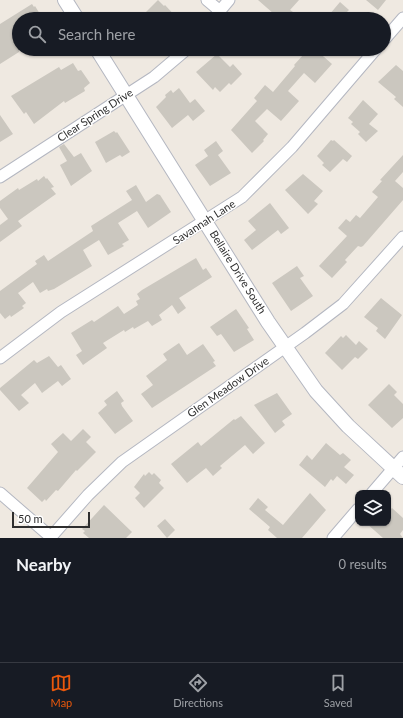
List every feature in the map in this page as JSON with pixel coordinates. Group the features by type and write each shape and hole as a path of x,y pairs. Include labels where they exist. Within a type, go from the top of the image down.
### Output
{"street":[{"path":"65,0 73,12"},
{"path":"206,0 214,12"},
{"path":"219,12 229,0"},
{"path":"391,32 403,18"},
{"name":"Bellaire Drive South","path":"101,56 285,347 316,391 348,426 398,473"},
{"name":"Clear Spring Drive","path":"0,177 154,77 179,56"},
{"name":"Savannah Lane","path":"0,358 61,312 242,197 254,187 292,147 370,56"},
{"name":"Glen Meadow Drive","path":"52,538 88,495 122,462 285,347 342,304 403,237"},
{"path":"376,490 398,473 403,457"},
{"path":"0,492 52,538"},
{"path":"333,538 355,513"}],"building":[{"path":"158,0 172,12 146,12"},
{"path":"258,0 299,0 290,10 293,12 272,12"},
{"path":"366,0 386,0 378,10"},
{"path":"340,2 349,10 347,12 332,12"},
{"path":"32,4 39,12 19,12"},
{"path":"12,16 13,56 0,64 0,24"},
{"path":"215,56 219,56 230,67 233,64 242,74 231,85 229,83 220,92 215,87 213,90 196,72"},
{"path":"302,56 323,56 332,64 315,83 304,73 288,91 299,101 281,121 267,109 255,121 268,134 263,140 264,141 252,153 231,130 257,101 254,98 265,85 273,92 295,66 294,65"},
{"path":"73,63 78,71 81,70 90,83 84,88 85,91 65,103 64,101 34,124 26,112 24,114 11,96 59,67 61,70"},
{"path":"396,65 403,71 403,107 394,99 396,97 378,82"},
{"path":"179,88 190,103 195,99 205,111 193,121 188,115 172,128 156,107 171,90 173,93"},
{"path":"363,100 378,114 369,124 378,131 366,142 358,134 360,132 351,124 353,122 348,118"},
{"path":"0,115 13,134 0,142"},
{"path":"114,131 116,133 117,132 130,152 122,157 120,155 106,163 95,142"},
{"path":"331,140 334,140 352,156 347,162 343,159 330,172 322,165 324,163 317,156"},
{"path":"216,141 223,151 218,155 231,173 210,186 195,165 208,156 204,150"},
{"path":"64,144 74,157 81,153 92,171 71,186 60,165 67,161 59,147"},
{"path":"403,155 403,172 395,181 403,188 403,200 363,246 358,246 345,260 347,262 332,278 319,266 347,236 338,228 346,219 350,222 356,215 360,218 378,197 372,192 382,181 380,180"},
{"path":"303,174 323,191 314,201 318,204 308,214 285,190"},
{"path":"44,176 54,187 51,188 56,194 18,221 22,226 0,242 0,225 8,219 0,208 0,201 18,188 19,190 37,179 38,181"},
{"path":"136,185 146,202 157,194 160,195 171,212 148,228 137,211 118,223 129,240 122,244 124,246 108,255 99,240 83,250 92,266 54,289 48,291 47,289 40,293 33,282 18,293 26,303 22,306 24,308 11,317 10,315 5,319 0,313 0,291 37,264 35,261 44,255 48,261 93,231 91,226 132,200 126,191"},
{"path":"270,203 289,228 281,234 278,230 252,250 244,240 256,230 248,221"},
{"path":"196,258 203,270 206,268 212,277 179,298 186,308 178,314 172,305 159,315 162,320 152,326 148,321 134,329 133,327 125,332 124,330 103,343 107,348 83,365 76,355 82,351 71,333 92,320 94,322 118,306 124,314 138,305 136,301 140,299 137,294 142,290"},
{"path":"297,266 304,276 300,278 313,296 291,311 272,283"},
{"path":"381,298 402,315 385,339 376,331 378,328 364,317"},
{"path":"236,309 249,328 247,329 254,340 234,352 221,334 217,336 210,327"},
{"path":"346,335 356,345 359,341 368,349 358,359 355,357 342,370 325,353 341,336 343,338"},
{"path":"179,343 187,355 203,344 215,361 213,362 216,366 152,408 141,394 153,385 146,376 167,360 163,354"},
{"path":"49,356 58,367 61,365 71,379 62,386 58,381 42,393 35,383 21,395 29,403 19,411 0,390 0,388 34,360 37,363"},
{"path":"389,384 397,392 394,395 403,404 403,418 392,428 368,405"},
{"path":"117,391 124,401 121,403 122,406 133,421 115,434 98,413 107,405 104,401"},
{"path":"277,393 292,414 282,421 285,425 275,433 254,405"},
{"path":"241,416 265,443 253,454 245,445 220,466 222,468 213,476 206,468 187,483 171,464 198,442 201,446 234,419 235,420"},
{"path":"83,429 91,437 86,442 96,452 77,471 76,470 58,491 56,490 46,501 45,499 42,502 27,488 58,452 51,444 63,433 71,441"},
{"path":"326,443 340,455 343,453 351,460 344,467 354,475 346,484 337,476 333,481 331,479 325,487 299,465 307,455 312,460"},
{"path":"149,472 152,475 154,473 161,480 159,483 164,488 144,508 135,498 140,493 134,487 144,474 145,476"},
{"path":"310,493 326,510 302,538 277,538 268,530 270,527 249,509 258,498 268,507 265,510 283,525"},
{"path":"104,505 132,532 126,538 89,538 83,533 85,531 82,529"},
{"path":"392,508 403,518 403,530 400,534 403,538 383,538 369,526 391,526"},
{"path":"165,519 175,530 167,538 157,526"}]}
